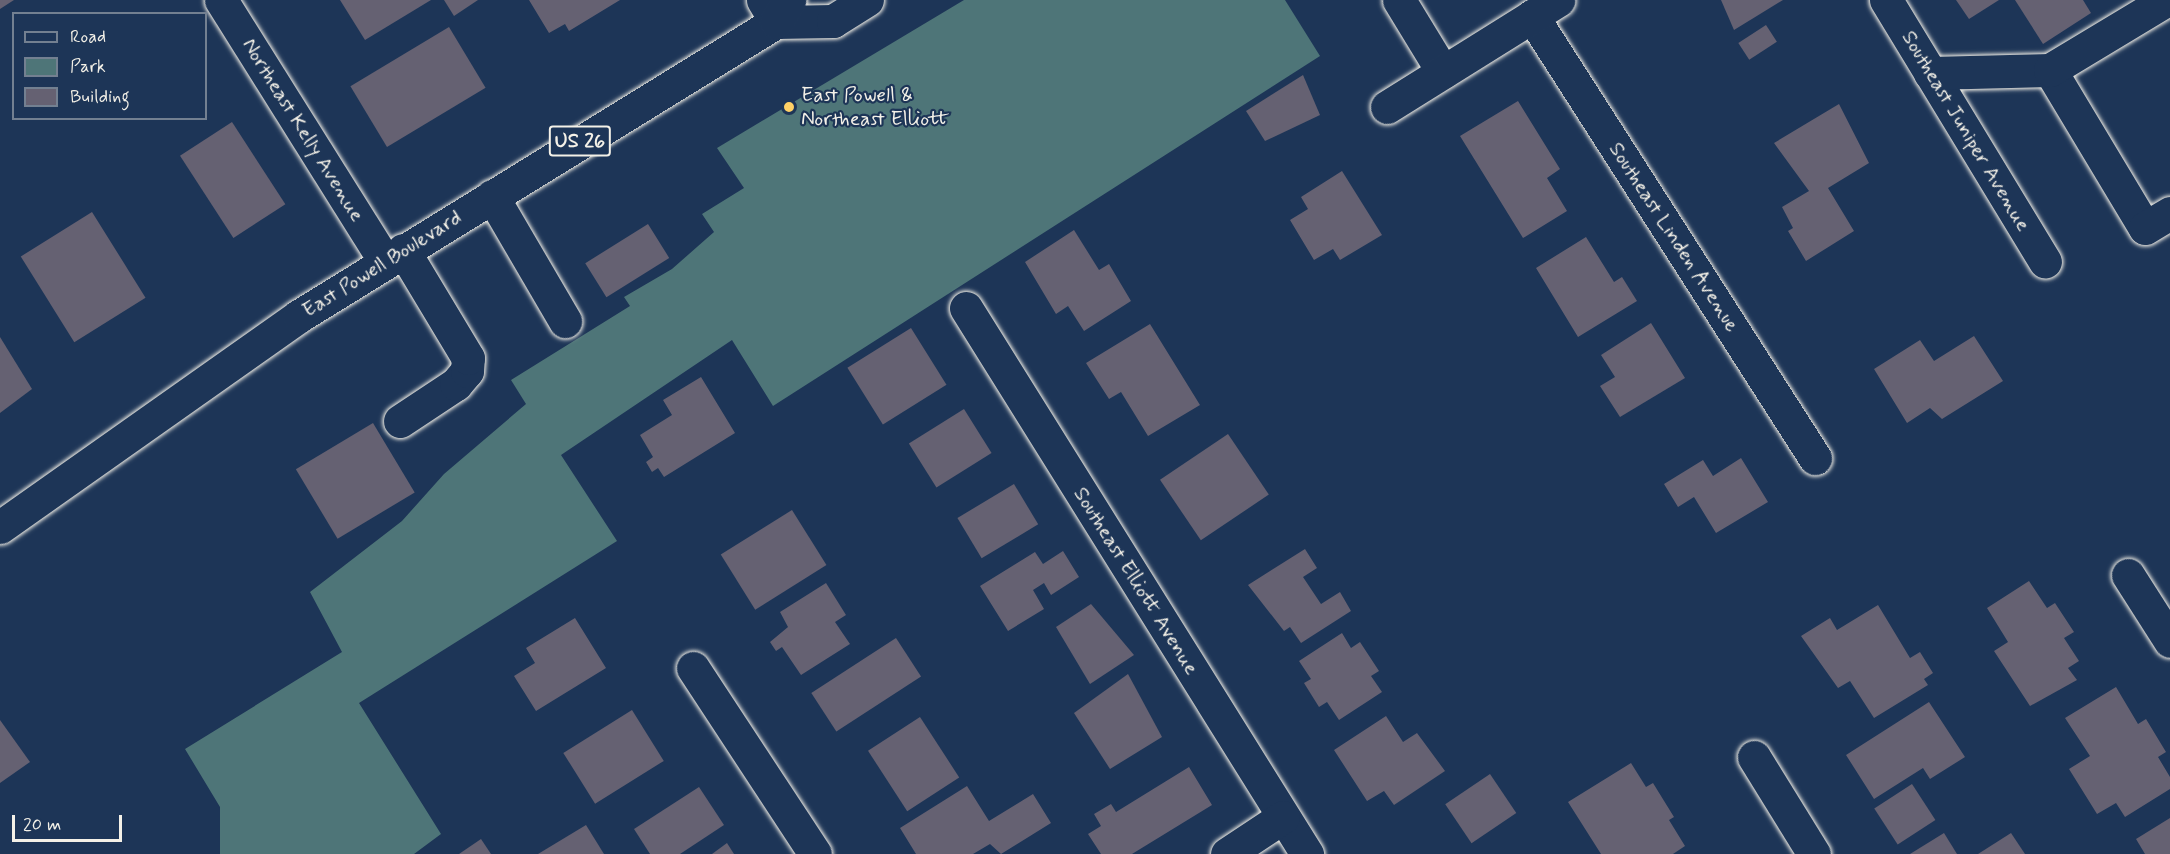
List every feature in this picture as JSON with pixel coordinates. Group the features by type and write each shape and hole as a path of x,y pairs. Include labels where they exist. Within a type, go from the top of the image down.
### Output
{"street":[{"name":"Northeast Kelly Avenue","path":"221,0 394,256 468,358 467,372 456,384 400,421"},
{"name":"East Powell Boulevard","path":"0,527 189,391 394,256 492,196 776,7 833,21 867,0"},
{"path":"1399,0 1443,72"},
{"name":"Southeast Juniper Avenue","path":"1886,0 2045,262"},
{"path":"1930,73 2050,70 2166,0"},
{"path":"1387,107 1545,8"},
{"name":"Southeast Linden Avenue","path":"1545,8 1815,458"},
{"path":"2050,70 2145,228 2170,213"},
{"path":"492,196 566,321"},
{"name":"Southeast Elliott Avenue","path":"966,308 1307,854"},
{"path":"2128,575 2170,641"},
{"path":"693,668 815,854"},
{"path":"1754,757 1814,854"},
{"path":"1227,854 1283,817"}],"green space":[{"path":"964,0 1285,0 1320,56 773,406 732,340 561,455 617,541 359,703 441,834 414,854 220,854 220,807 185,749 342,652 310,592 402,521 444,474 526,404 511,380 630,306 624,297 672,269 714,232 702,214 744,188 717,148"}],"building":[{"path":"0,0 14,0 0,9"},
{"path":"340,0 431,0 365,40"},
{"path":"444,0 478,0 454,16"},
{"path":"529,0 620,0 569,31 565,24 549,33"},
{"path":"1721,0 1783,0 1734,30"},
{"path":"1956,0 1999,0 1969,19"},
{"path":"2015,0 2083,0 2091,13 2043,44"},
{"path":"1766,25 1777,42 1749,60 1738,43"},
{"path":"449,27 486,88 387,147 350,86"},
{"path":"1303,75 1320,115 1265,141 1246,111"},
{"path":"1518,101 1560,169 1547,178 1567,211 1523,238 1460,136"},
{"path":"1839,104 1869,163 1828,188 1854,231 1806,261 1788,231 1793,228 1782,207 1809,191 1774,143"},
{"path":"232,122 285,204 233,238 180,156"},
{"path":"1342,171 1382,235 1340,260 1333,249 1314,260 1290,220 1308,209 1301,197"},
{"path":"92,212 146,298 74,342 21,257"},
{"path":"648,224 669,258 606,297 585,263"},
{"path":"1074,230 1099,270 1109,264 1131,301 1084,331 1068,306 1056,314 1025,262"},
{"path":"1586,237 1614,282 1622,277 1637,301 1578,337 1536,268"},
{"path":"1651,323 1685,378 1620,417 1600,386 1615,377 1601,355"},
{"path":"1150,324 1200,405 1148,436 1121,392 1109,399 1086,363"},
{"path":"911,328 947,385 883,425 847,368"},
{"path":"1974,336 2003,381 1942,419 1930,408 1907,423 1874,369 1920,340 1934,361"},
{"path":"0,337 32,389 0,413"},
{"path":"701,377 735,433 664,477 658,468 652,472 646,462 653,457 640,435 672,415 663,400"},
{"path":"964,409 992,453 936,488 909,443"},
{"path":"373,423 415,492 338,539 296,469"},
{"path":"1228,434 1269,495 1201,540 1160,480"},
{"path":"1741,458 1768,502 1716,533 1694,497 1678,507 1664,484 1703,460 1713,476"},
{"path":"1014,484 1038,524 982,558 957,518"},
{"path":"792,510 826,565 755,610 721,555"},
{"path":"1305,549 1317,568 1303,577 1321,604 1340,592 1351,611 1301,643 1290,627 1284,631 1248,585"},
{"path":"1063,551 1079,577 1051,595 1044,583 1033,590 1044,609 1008,631 980,586 1035,552 1043,564"},
{"path":"2029,581 2047,608 2055,603 2074,632 2064,638 2079,661 2068,668 2077,680 2030,706 1994,651 2008,642 1987,608"},
{"path":"826,583 846,615 835,622 850,644 801,675 782,647 776,651 770,642 788,627 780,612"},
{"path":"1091,604 1134,655 1090,684 1056,627"},
{"path":"1878,605 1910,658 1920,652 1933,673 1924,679 1928,685 1874,718 1850,681 1838,688 1801,636 1830,618 1837,630"},
{"path":"575,618 606,668 536,711 514,676 535,663 526,648"},
{"path":"1342,633 1351,648 1360,642 1379,671 1371,676 1382,692 1339,720 1327,702 1319,707 1304,683 1311,679 1299,661"},
{"path":"896,638 921,677 836,732 811,693"},
{"path":"1128,674 1162,737 1110,769 1074,713"},
{"path":"2116,687 2138,724 2146,719 2166,752 2158,757 2170,777 2170,789 2125,817 2116,803 2097,814 2069,769 2090,756 2065,718"},
{"path":"1929,702 1965,757 1930,779 1923,768 1874,799 1846,755"},
{"path":"632,710 664,761 595,804 563,753"},
{"path":"1386,716 1403,742 1417,733 1445,771 1394,805 1384,791 1367,801 1334,750"},
{"path":"920,717 959,777 907,811 868,751"},
{"path":"0,720 30,762 0,783"},
{"path":"1631,763 1646,787 1653,783 1674,817 1669,820 1685,846 1673,854 1601,854 1568,802"},
{"path":"1189,767 1212,805 1132,854 1101,854 1088,834 1101,826 1094,814 1111,804 1116,812"},
{"path":"1490,774 1516,813 1472,843 1445,804"},
{"path":"1912,784 1935,820 1898,845 1874,809"},
{"path":"967,786 989,821 1033,794 1051,823 1001,854 990,844 973,854 916,854 900,828"},
{"path":"699,787 724,825 680,854 650,854 634,829"},
{"path":"2170,818 2170,854 2145,854 2136,839"},
{"path":"586,825 604,854 538,854"},
{"path":"1944,833 1957,854 1910,854"},
{"path":"2011,833 2025,854 1978,854"},
{"path":"481,839 491,854 459,854"},
{"path":"727,843 734,854 712,854"}],"place":[{"name":"East Powell & Northeast Elliott","path":"789,107"}]}
